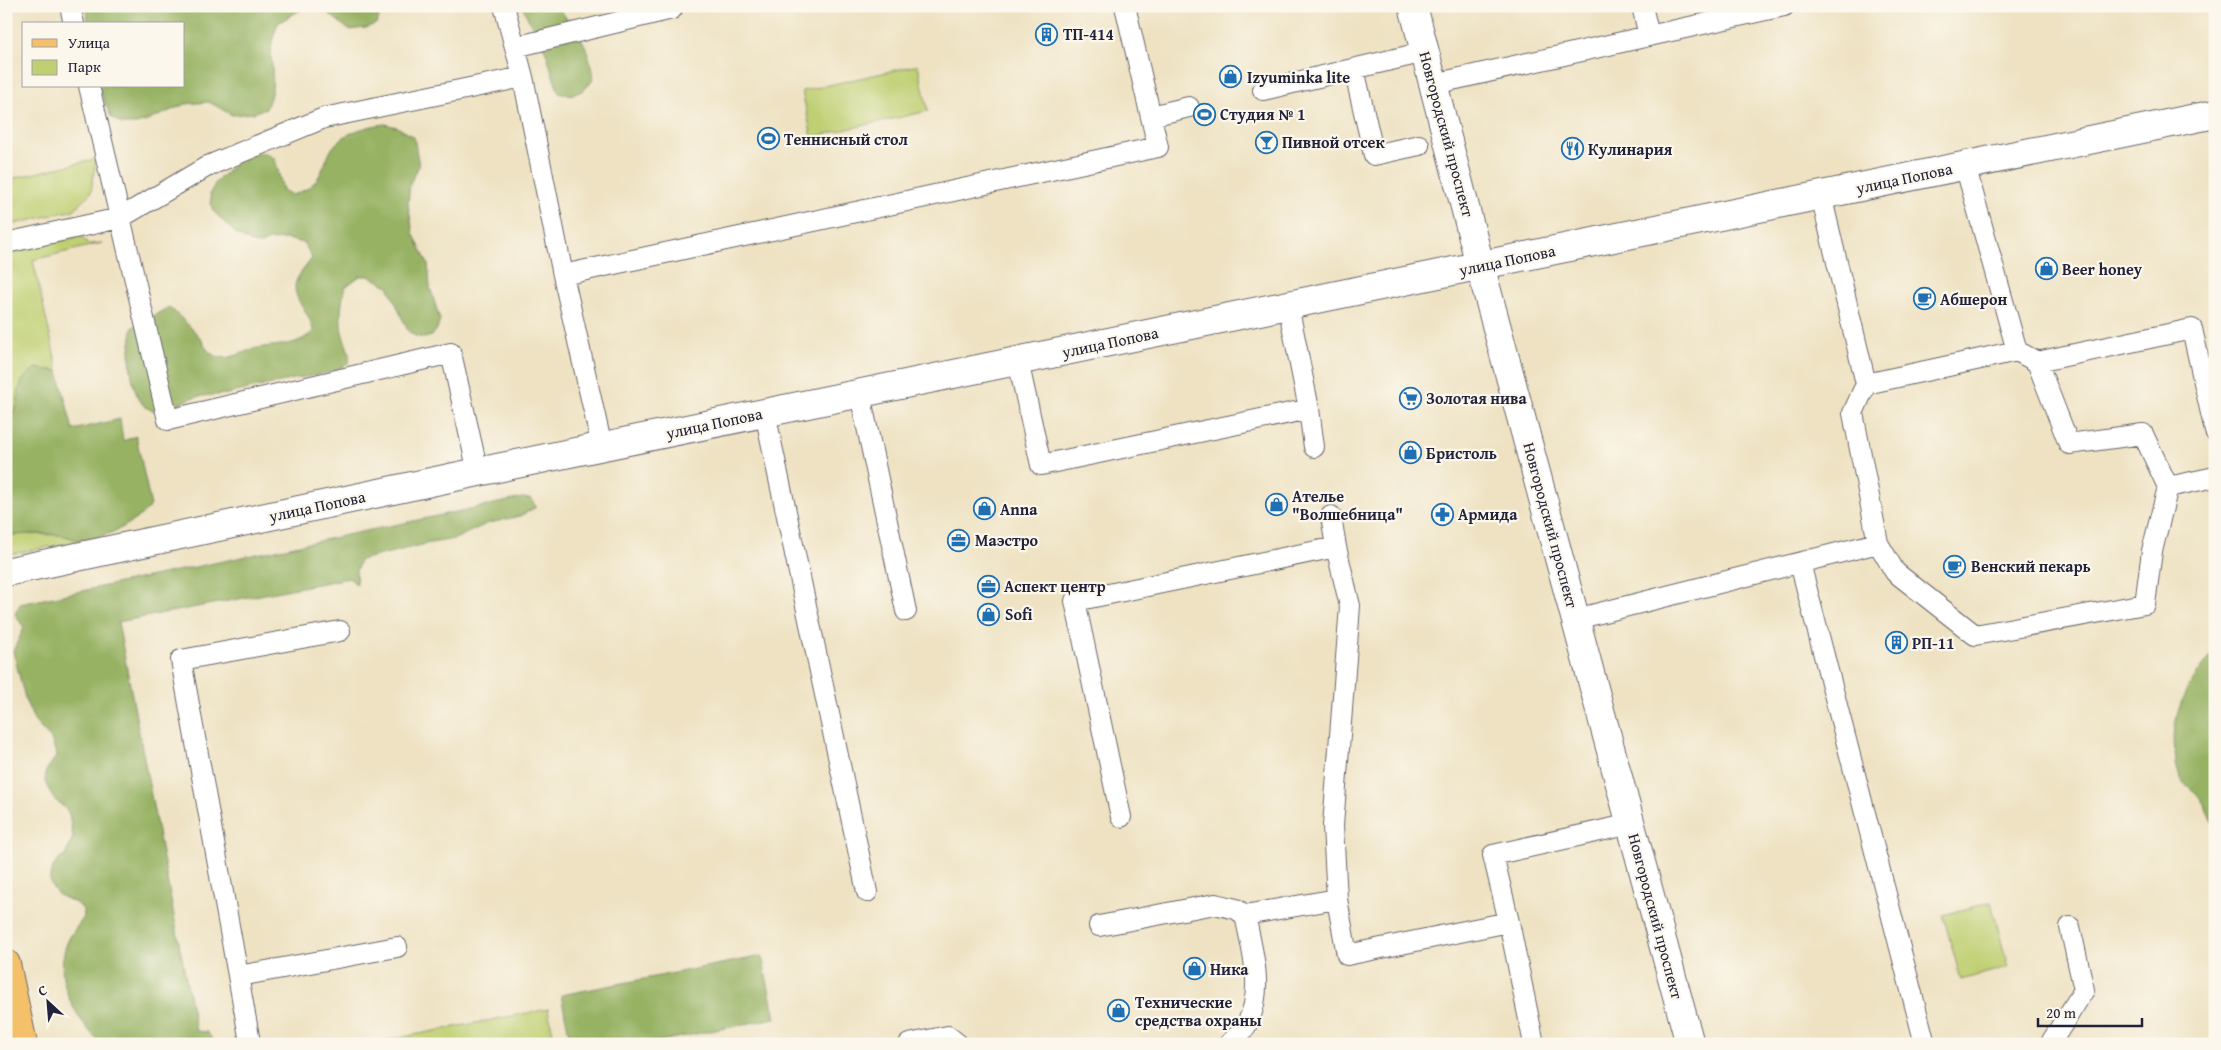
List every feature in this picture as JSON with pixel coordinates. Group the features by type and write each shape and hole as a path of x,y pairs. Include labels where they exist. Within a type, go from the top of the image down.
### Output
{"main road":[{"path":"6,964 23,1044"}],"street":[{"name":"Новгородский проспект","path":"1413,6 1480,265 1690,1044"},
{"name":"улица Попова","path":"6,572 602,446 2215,114"}],"lane":[{"path":"70,6 74,22"},
{"path":"504,6 522,77 563,276 602,446"},
{"path":"515,47 672,9 671,6"},
{"path":"563,276 1158,147 1125,6"},
{"path":"1642,6 1649,36"},
{"path":"1434,84 1784,6"},
{"path":"1263,90 1425,52"},
{"path":"1354,69 1374,155 1420,144"},
{"path":"6,243 120,218 208,166 324,118 522,77"},
{"path":"89,88 168,420 450,353 478,472"},
{"path":"1150,116 1190,107"},
{"path":"1965,166 2017,351"},
{"path":"1821,195 1866,384 1853,413 1878,543 1894,572 1975,635 2145,604 2152,551 2168,487 2143,434 2069,444 2036,362 2017,351 1866,384"},
{"path":"1288,305 1309,409 1314,446"},
{"path":"2036,362 2192,330 2215,431"},
{"path":"1018,361 1041,465 1309,409"},
{"path":"860,394 906,611"},
{"path":"765,413 867,892"},
{"path":"2168,487 2215,477"},
{"path":"1331,516 1336,547 1350,606 1334,826 1337,899 1347,955 1509,922"},
{"path":"1576,619 1878,543"},
{"path":"1121,817 1074,601 1336,547"},
{"path":"1800,563 1925,1044"},
{"path":"250,1042 181,660 340,631"},
{"path":"1534,1044 1493,855 1631,824"},
{"path":"1099,926 1215,904 1236,909 1245,914 1337,899"},
{"path":"1229,1044 1246,1026 1256,1002 1257,982 1245,914"},
{"path":"2050,1044 2084,990 2070,927"},
{"path":"239,976 397,947"},
{"path":"909,1044 948,1036 958,1044"}],"green space":[{"path":"87,6 307,6 278,23 271,49 272,87 266,108 253,113 232,115 209,102 185,104 136,124 122,124 111,117 99,88 185,88 185,22 88,22"},
{"path":"311,6 383,6 377,23 366,28 349,30 321,7"},
{"path":"523,6 559,6 582,40 588,54 593,79 587,87 574,94 559,93 541,40"},
{"path":"918,65 928,111 812,137 802,91"},
{"path":"385,124 397,127 414,137 419,166 410,183 408,204 413,233 428,264 430,287 440,320 432,336 424,338 415,336 408,331 388,286 369,276 360,276 345,287 341,326 348,351 349,363 343,367 325,374 227,394 196,397 167,409 149,409 142,404 137,395 131,372 130,346 133,327 169,307 197,334 209,351 214,355 226,358 252,349 301,340 313,331 310,319 295,292 297,279 312,258 304,243 287,239 269,240 261,244 252,243 236,234 212,210 210,193 216,182 240,159 250,153 266,153 275,159 283,190 292,195 305,190 314,183 332,149 344,137 364,128"},
{"path":"96,159 91,192 74,210 6,226 6,166 10,179"},
{"path":"81,236 89,244 102,243 33,260 58,371 36,368 20,386 19,400 16,408 6,416 6,254"},
{"path":"36,368 58,371 73,430 120,419 123,441 136,436 151,506 120,529 102,536 83,540 54,534 6,536 6,416 14,410 18,403 22,381"},
{"path":"522,498 531,499 536,507 520,516 486,524 455,539 360,560 356,571 357,585 349,578 118,622 196,1031 207,1032 212,1039 210,1044 101,1044 75,1010 64,984 62,971 63,957 67,943 84,917 84,914 80,906 59,895 51,885 50,874 52,869 65,856 73,837 69,814 53,798 45,782 46,771 57,755 51,739 35,722 26,702 13,651 24,628 15,614 20,604"},
{"path":"17,534 61,535 82,541 6,555 6,536"},
{"path":"2215,652 2215,828 2200,798 2179,774 2174,737 2175,723 2183,698 2197,674"},
{"path":"1991,902 2008,967 1961,980 1943,915"},
{"path":"762,956 775,1018 646,1044 571,1044 561,995"},
{"path":"548,1009 555,1044 367,1044"}],"place":[{"name":"ТП-414","path":"1047,34"},
{"name":"Izyuminka lite","path":"1231,77"},
{"name":"Студия № 1","path":"1204,114"},
{"name":"Теннисный стол","path":"768,139"},
{"name":"Пивной отсек","path":"1266,142"},
{"name":"Кулинария","path":"1572,149"},
{"name":"Beer honey","path":"2046,269"},
{"name":"Абшерон","path":"1924,299"},
{"name":"Золотая нива","path":"1410,398"},
{"name":"Бристоль","path":"1410,453"},
{"name":"Ателье \"Волшебница\"","path":"1276,505"},
{"name":"Anna","path":"984,509"},
{"name":"Армида","path":"1442,514"},
{"name":"Маэстро","path":"959,540"},
{"name":"Венский пекарь","path":"1955,566"},
{"name":"Аспект центр","path":"988,586"},
{"name":"Sofi","path":"989,614"},
{"name":"РП-11","path":"1896,643"},
{"name":"Ника","path":"1194,969"},
{"name":"Технические средства охраны","path":"1119,1011"}]}
